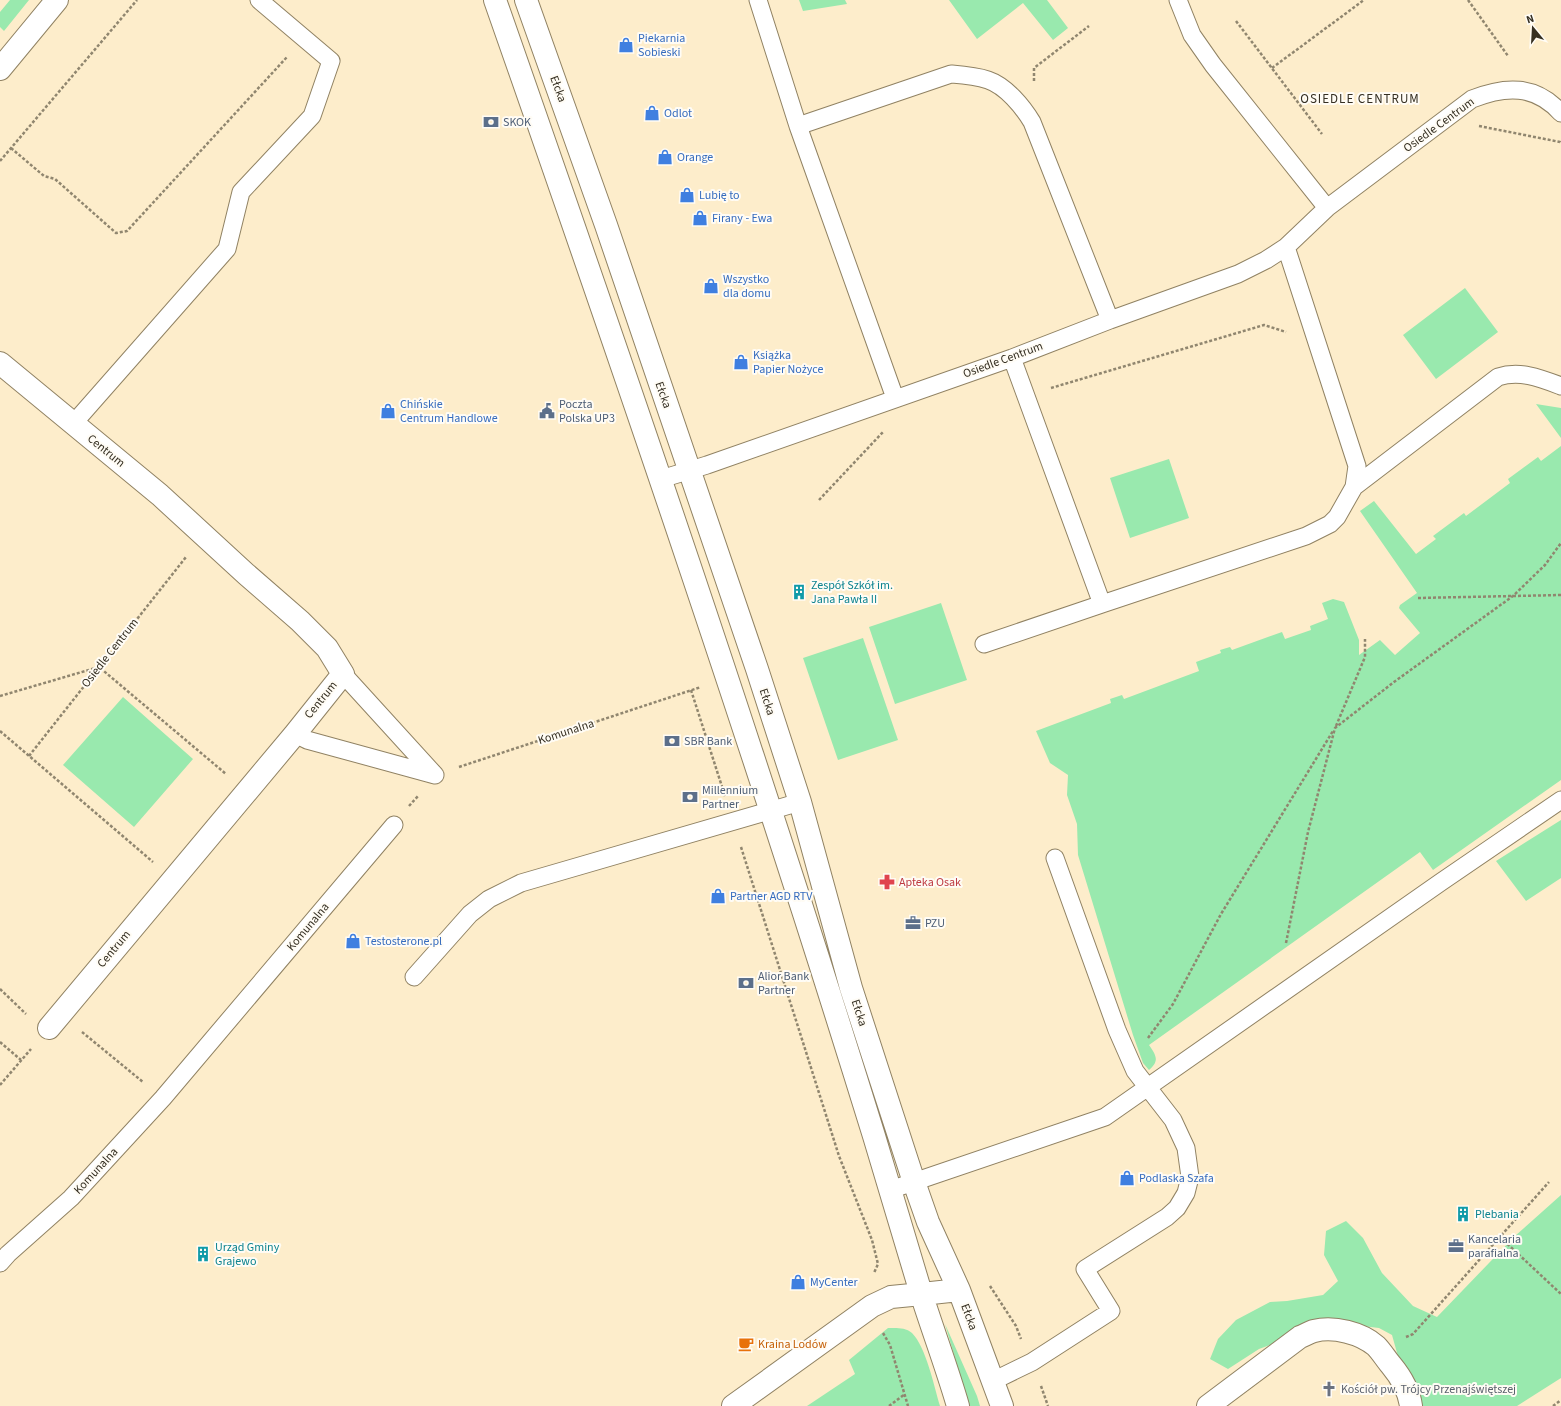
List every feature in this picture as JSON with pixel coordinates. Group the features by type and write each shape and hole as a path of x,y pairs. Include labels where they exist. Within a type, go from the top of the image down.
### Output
{"main road":[{"path":"0,69 58,0"},
{"name":"Ełcka","path":"495,0 661,479 771,811 831,996 922,1294 958,1406"},
{"name":"Ełcka","path":"526,0 606,225 736,607 800,802 851,988 914,1182 928,1222 959,1290 1002,1406"},
{"name":"Centrum","path":"0,363 160,495 300,621 327,648 343,674 295,734 52,1025"},
{"path":"732,1406 872,1306 891,1297 959,1290"},
{"path":"1208,1406 1300,1337 1314,1331 1341,1330 1365,1338 1376,1346 1395,1369 1404,1384 1410,1397 1411,1406"}],"lane":[{"path":"73,424 227,249 241,192 312,116 331,61 259,0"},
{"path":"758,0 798,126 895,398"},
{"path":"1178,0 1192,35 1213,64 1327,208"},
{"path":"798,126 951,74 990,80 1005,90 1022,106 1032,122 1110,320"},
{"name":"Osiedle Centrum","path":"661,479 689,471 1012,358 1110,320 1238,274 1266,260 1286,247 1327,208 1472,99 1490,92 1507,89 1526,91 1542,97 1561,113"},
{"path":"984,644 1306,536 1330,524 1337,517 1354,487 1357,466 1286,247"},
{"path":"1012,358 1102,604"},
{"path":"1354,487 1498,377 1507,374 1516,374 1537,377 1561,386"},
{"path":"343,674 435,776"},
{"path":"295,734 307,740 435,776"},
{"path":"890,1190 1105,1117 1561,800"},
{"path":"414,977 470,914 489,899 521,883 800,802"},
{"name":"Komunalna","path":"0,1263 8,1254 71,1198 163,1098 394,825"},
{"path":"993,1381 1032,1362 1111,1311 1085,1269 1167,1217 1177,1208 1186,1193 1190,1177 1186,1148 1173,1120 1135,1071 1117,1030 1055,858"}],"path":[{"path":"0,162 137,0"},
{"path":"1272,68 1364,0"},
{"path":"1468,0 1508,56"},
{"path":"1236,22 1322,134"},
{"path":"1033,88 1034,68 1088,26"},
{"path":"12,148 44,176 55,179 116,233 127,231 304,39"},
{"path":"1026,396 1264,325 1289,333"},
{"path":"819,500 884,431"},
{"path":"1135,1071 1141,1046 1173,1004 1221,914 1335,728 1394,682 1513,596 1545,565 1561,543"},
{"name":"Osiedle Centrum","path":"28,756 186,556"},
{"path":"1418,598 1561,595"},
{"path":"1286,943 1308,832 1335,728 1365,657 1366,639"},
{"path":"0,696 99,667 246,791"},
{"name":"Komunalna","path":"435,776 703,686"},
{"path":"691,690 839,1156 872,1240 878,1264 874,1274 870,1278"},
{"path":"0,731 173,879"},
{"path":"394,825 435,776"},
{"path":"0,989 163,1098"},
{"path":"0,1085 52,1025"},
{"path":"0,1042 21,1060"},
{"path":"1376,1346 1413,1334 1549,1182"},
{"path":"1500,1237 1561,1294"},
{"path":"878,1328 890,1345 908,1406"},
{"path":"889,1406 905,1394"},
{"path":"1553,1406 1561,1400"}],"green space":[{"path":"10,0 29,0 4,31 0,27 0,12"},
{"path":"799,0 845,0 847,4 803,11"},
{"path":"949,0 1047,0 1068,28 1053,40 1023,3 977,39"},
{"path":"1465,288 1498,332 1436,379 1403,335"},
{"path":"1536,404 1561,408 1561,438"},
{"path":"1561,446 1561,780 1433,870 1420,852 1149,1045 1154,1052 1156,1061 1149,1070 1143,1063 1133,1035 1078,855 1077,824 1067,795 1068,775 1050,763 1036,731 1111,703 1110,699 1122,695 1124,699 1199,671 1196,662 1221,653 1220,650 1230,647 1232,650 1282,632 1285,639 1311,630 1310,626 1328,619 1322,603 1333,599 1344,602 1359,640 1359,655 1380,640 1395,655 1420,633 1399,608 1400,605 1417,593 1360,511 1374,501 1416,554 1436,539 1433,536 1464,513 1466,516 1510,483 1508,479 1538,457 1541,461"},
{"path":"1169,459 1189,518 1130,538 1110,478"},
{"path":"941,603 967,680 895,704 869,627"},
{"path":"863,638 898,740 838,760 803,658"},
{"path":"123,697 193,759 134,827 63,765"},
{"path":"1561,820 1561,878 1526,901 1496,861"},
{"path":"1561,1195 1561,1378 1517,1406 1419,1406 1401,1367 1392,1335 1379,1328 1354,1325 1283,1340 1259,1349 1228,1369 1210,1359 1218,1339 1236,1320 1270,1302 1287,1301 1323,1295 1338,1281 1324,1255 1326,1231 1346,1221 1363,1238 1382,1273 1413,1306 1437,1317 1515,1236"},
{"path":"945,1324 977,1396 980,1406 969,1406"},
{"path":"888,1328 900,1328 906,1330 912,1333 917,1339 929,1367 940,1406 807,1406 855,1374 849,1360"}],"place":[{"name":"Piekarnia Sobieski","path":"626,45"},
{"name":"Odlot","path":"652,113"},
{"name":"SKOK","path":"491,122"},
{"name":"Orange","path":"665,157"},
{"name":"Lubię to","path":"687,195"},
{"name":"Firany - Ewa","path":"700,218"},
{"name":"Wszystko dla domu","path":"711,286"},
{"name":"Książka Papier Nożyce","path":"741,362"},
{"name":"Chińskie Centrum Handlowe","path":"388,411"},
{"name":"Poczta Polska UP3","path":"547,411"},
{"name":"Zespół Szkół im. Jana Pawła II","path":"799,592"},
{"name":"SBR Bank","path":"672,741"},
{"name":"Millennium Partner","path":"690,797"},
{"name":"Apteka Osak","path":"887,882"},
{"name":"Partner AGD RTV","path":"718,896"},
{"name":"PZU","path":"913,923"},
{"name":"Testosterone.pl","path":"353,941"},
{"name":"Alior Bank Partner","path":"746,983"},
{"name":"Podlaska Szafa","path":"1127,1178"},
{"name":"Plebania","path":"1463,1214"},
{"name":"Kancelaria parafialna","path":"1456,1246"},
{"name":"Urząd Gminy Grajewo","path":"203,1254"},
{"name":"MyCenter","path":"798,1282"},
{"name":"Kraina Lodów","path":"746,1344"},
{"name":"Kościół pw. Trójcy Przenajświętszej","path":"1329,1389"}],"district":[{"name":"OSIEDLE CENTRUM","path":"1360,99"}]}
